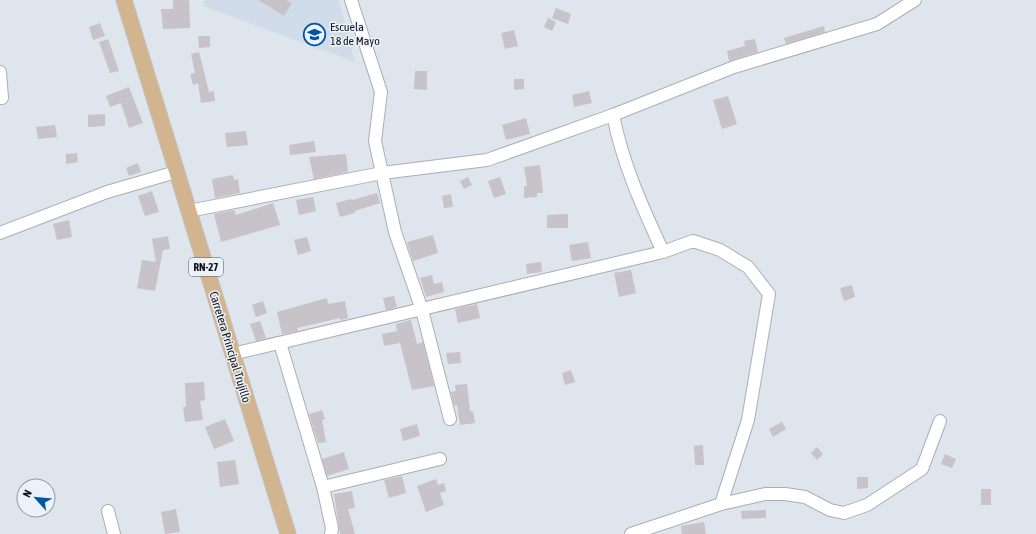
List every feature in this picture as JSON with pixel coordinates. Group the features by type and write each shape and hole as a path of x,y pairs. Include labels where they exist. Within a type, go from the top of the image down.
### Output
{"main road":[{"name":"Carretera Principal Trujillo","path":"124,0 288,534"}],"street":[{"path":"351,0 381,92 374,141 395,232 422,310 450,419"},
{"path":"189,211 382,173 487,160 613,115 734,68 877,24 916,0"},
{"path":"0,72 2,98"},
{"path":"613,115 620,148 632,184 663,252"},
{"path":"0,233 107,192 176,172"},
{"path":"232,354 663,252 693,241 720,250 748,267 769,294 748,420 721,504"},
{"path":"280,343 323,487 332,528 331,534"},
{"path":"631,534 721,504 765,494 785,494 805,497 830,510 844,513 867,504 922,469 940,421"},
{"path":"323,487 440,459"},
{"path":"108,511 114,534"}],"shaded area":[{"name":"Escuela 18 de Mayo","path":"204,0 339,0 355,62 203,6"}],"building":[{"path":"173,0 189,0 190,28 163,29 161,9 173,9"},
{"path":"258,0 286,0 292,3 284,16"},
{"path":"556,8 571,14 568,24 552,18"},
{"path":"548,18 556,22 552,31 544,27"},
{"path":"100,23 105,36 93,40 89,27"},
{"path":"824,26 825,32 786,44 784,38"},
{"path":"514,30 518,46 505,49 501,33"},
{"path":"198,36 210,36 210,47 199,48"},
{"path":"108,39 119,71 110,73 99,42"},
{"path":"755,39 758,52 729,61 727,51 745,46 744,41"},
{"path":"199,52 209,92 214,91 215,101 201,103 198,83 193,85 190,74 195,73 191,54"},
{"path":"415,71 427,71 427,90 414,89"},
{"path":"514,79 524,79 524,89 514,90"},
{"path":"129,87 143,123 129,128 121,103 110,107 106,96"},
{"path":"589,91 592,103 574,107 572,95"},
{"path":"728,96 737,124 722,129 713,100"},
{"path":"105,114 105,126 88,127 88,115"},
{"path":"526,118 530,134 506,140 502,125"},
{"path":"55,125 57,137 38,139 36,127"},
{"path":"246,131 248,145 227,147 225,133"},
{"path":"314,141 316,152 290,155 289,145"},
{"path":"77,153 78,162 66,164 66,154"},
{"path":"346,154 348,172 314,179 309,157"},
{"path":"138,163 141,172 129,176 126,168"},
{"path":"540,165 543,193 537,193 537,197 524,198 524,186 527,186 524,167"},
{"path":"233,175 234,180 238,179 240,193 215,198 212,179"},
{"path":"468,177 472,185 464,189 460,181"},
{"path":"500,177 506,194 494,198 488,181"},
{"path":"152,191 159,212 145,216 138,196"},
{"path":"377,193 380,203 340,217 336,203"},
{"path":"451,194 453,207 444,208 442,196"},
{"path":"313,197 316,211 299,215 296,200"},
{"path":"273,203 280,225 221,242 214,214 234,210 236,215"},
{"path":"568,214 568,228 547,228 547,215"},
{"path":"69,220 72,237 57,240 53,224"},
{"path":"433,235 438,253 413,261 407,242"},
{"path":"168,236 170,249 163,250 155,291 137,288 142,260 156,262 152,239"},
{"path":"307,237 311,251 298,255 294,240"},
{"path":"588,242 591,258 572,261 569,245"},
{"path":"541,262 542,272 527,274 526,264"},
{"path":"631,270 636,293 619,297 614,273"},
{"path":"432,275 434,284 442,282 444,292 426,297 420,278"},
{"path":"852,285 855,297 844,301 840,288"},
{"path":"394,296 397,307 386,310 383,298"},
{"path":"327,298 328,304 345,301 348,318 340,320 340,318 297,328 298,331 282,334 277,312"},
{"path":"263,301 267,313 256,317 252,305"},
{"path":"477,304 480,318 458,323 455,309"},
{"path":"411,320 417,344 423,342 434,386 412,390 400,343 384,346 382,334 397,331 396,324"},
{"path":"260,321 266,338 256,341 250,324"},
{"path":"460,352 461,363 448,364 446,353"},
{"path":"571,370 575,382 565,385 562,373"},
{"path":"204,382 205,400 200,401 203,420 185,422 183,407 186,407 185,383"},
{"path":"467,384 470,411 473,411 475,423 460,425 457,405 454,406 451,392 456,391 455,385"},
{"path":"322,410 325,419 322,420 326,442 318,443 309,414"},
{"path":"225,419 234,441 214,449 205,427"},
{"path":"782,422 786,429 773,437 769,429"},
{"path":"417,424 420,436 403,441 400,429"},
{"path":"703,445 704,465 695,465 694,446"},
{"path":"817,447 823,454 817,460 811,453"},
{"path":"344,452 349,469 327,476 322,459"},
{"path":"945,454 956,459 952,468 941,464"},
{"path":"235,460 239,484 220,487 217,462"},
{"path":"402,476 406,493 389,498 384,480"},
{"path":"857,477 868,477 868,488 857,489"},
{"path":"436,479 438,485 444,483 446,491 440,493 444,505 426,512 417,486"},
{"path":"981,489 991,489 991,505 981,505"},
{"path":"352,491 355,508 348,509 355,534 340,534 334,494"},
{"path":"176,509 180,532 165,534 161,512"},
{"path":"766,510 766,518 742,519 741,511"},
{"path":"704,522 706,534 682,534 681,526"}],"place":[{"name":"Escuela 18 de Mayo","path":"314,34"}]}
